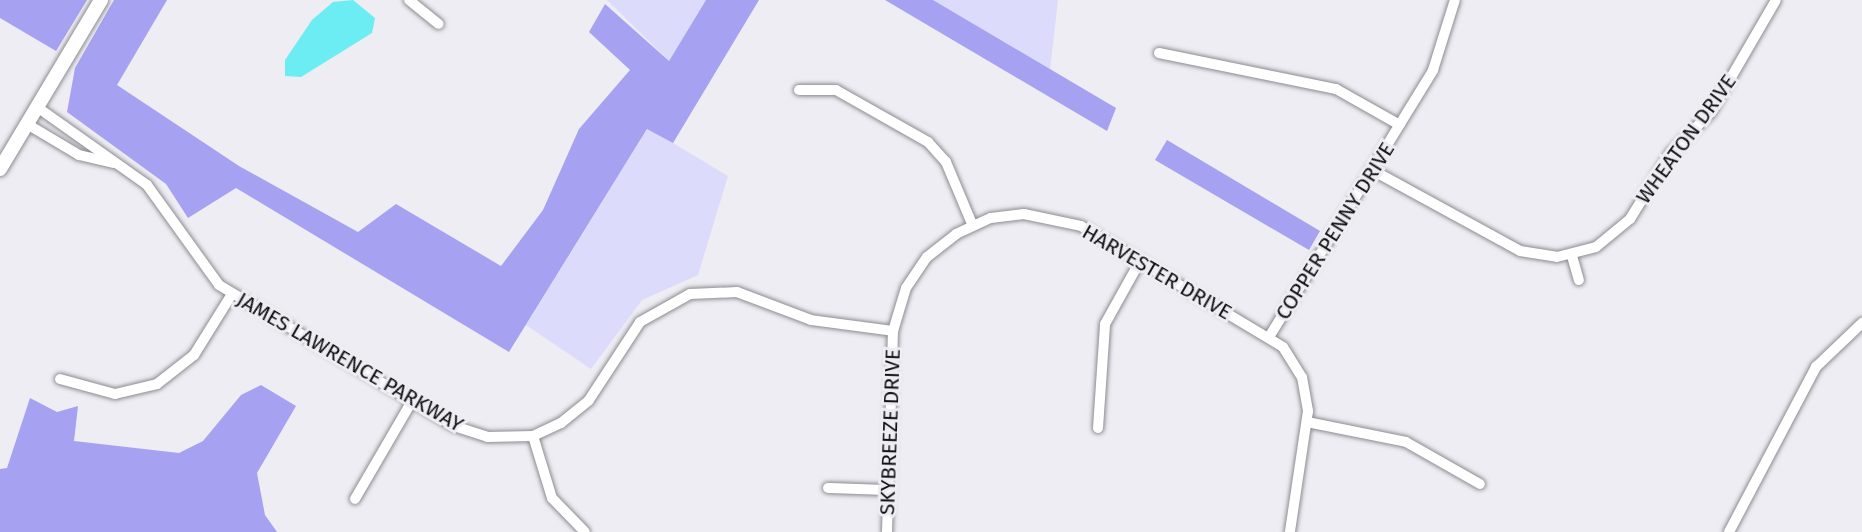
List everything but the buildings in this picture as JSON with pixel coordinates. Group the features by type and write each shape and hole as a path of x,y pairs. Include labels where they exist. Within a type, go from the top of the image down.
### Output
{"street":[{"path":"0,169 102,0"},
{"path":"409,0 439,24"},
{"name":"COPPER PENNY DRIVE","path":"1269,337 1374,171 1440,56 1455,0"},
{"name":"WHEATON DRIVE","path":"1572,256 1596,247 1630,219 1671,153 1711,111 1776,0"},
{"name":"COPPER PENNY DRIVE","path":"1159,53 1336,89 1400,125"},
{"path":"799,90 836,90 928,142 946,162 972,224"},
{"name":"JAMES LAWRENCE PARKWAY","path":"37,107 89,138 114,163 158,196 208,275 232,294 471,433 533,436"},
{"name":"JAMES LAWRENCE PARKWAY","path":"27,124 79,155 114,163"},
{"path":"1374,171 1499,243 1539,256 1572,256 1579,280"},
{"name":"HARVESTER DRIVE","path":"893,331 915,272 972,224 1008,215 1055,217 1140,261 1269,337 1302,377 1307,422 1290,532"},
{"path":"1098,428 1105,324 1140,261"},
{"path":"585,532 552,498 533,436 589,400 640,322 690,293 737,292 811,320 893,331"},
{"path":"60,379 115,394 157,384 194,355 232,294"},
{"path":"1729,532 1816,367 1862,323"},
{"name":"SKYBREEZE DRIVE","path":"887,532 893,331"},
{"path":"355,499 412,401"},
{"path":"1307,422 1406,442 1480,484"},
{"path":"828,488 888,490"}],"shaded area":[{"path":"0,0 87,0 56,51 0,18"},
{"path":"114,0 167,0 117,85 239,166 358,232 396,204 501,266 543,210 579,129 630,70 589,32 605,4 669,61 706,0 759,0 673,143 647,129 509,352 236,188 188,218 166,184 67,112 75,68"},
{"path":"607,0 706,0 669,61"},
{"path":"885,0 933,0 1116,108 1107,131"},
{"path":"933,0 1058,0 1050,70"},
{"path":"648,128 728,176 698,275 642,300 591,369 526,325"},
{"path":"1167,140 1320,231 1309,250 1155,160"},
{"path":"261,385 296,406 257,473 265,515 277,532 0,532 0,469 7,468 30,398 57,412 78,406 74,441 179,453 203,441 241,395"}],"water":[{"path":"353,0 375,18 372,33 301,77 285,76 285,60 312,20 333,2"}]}
